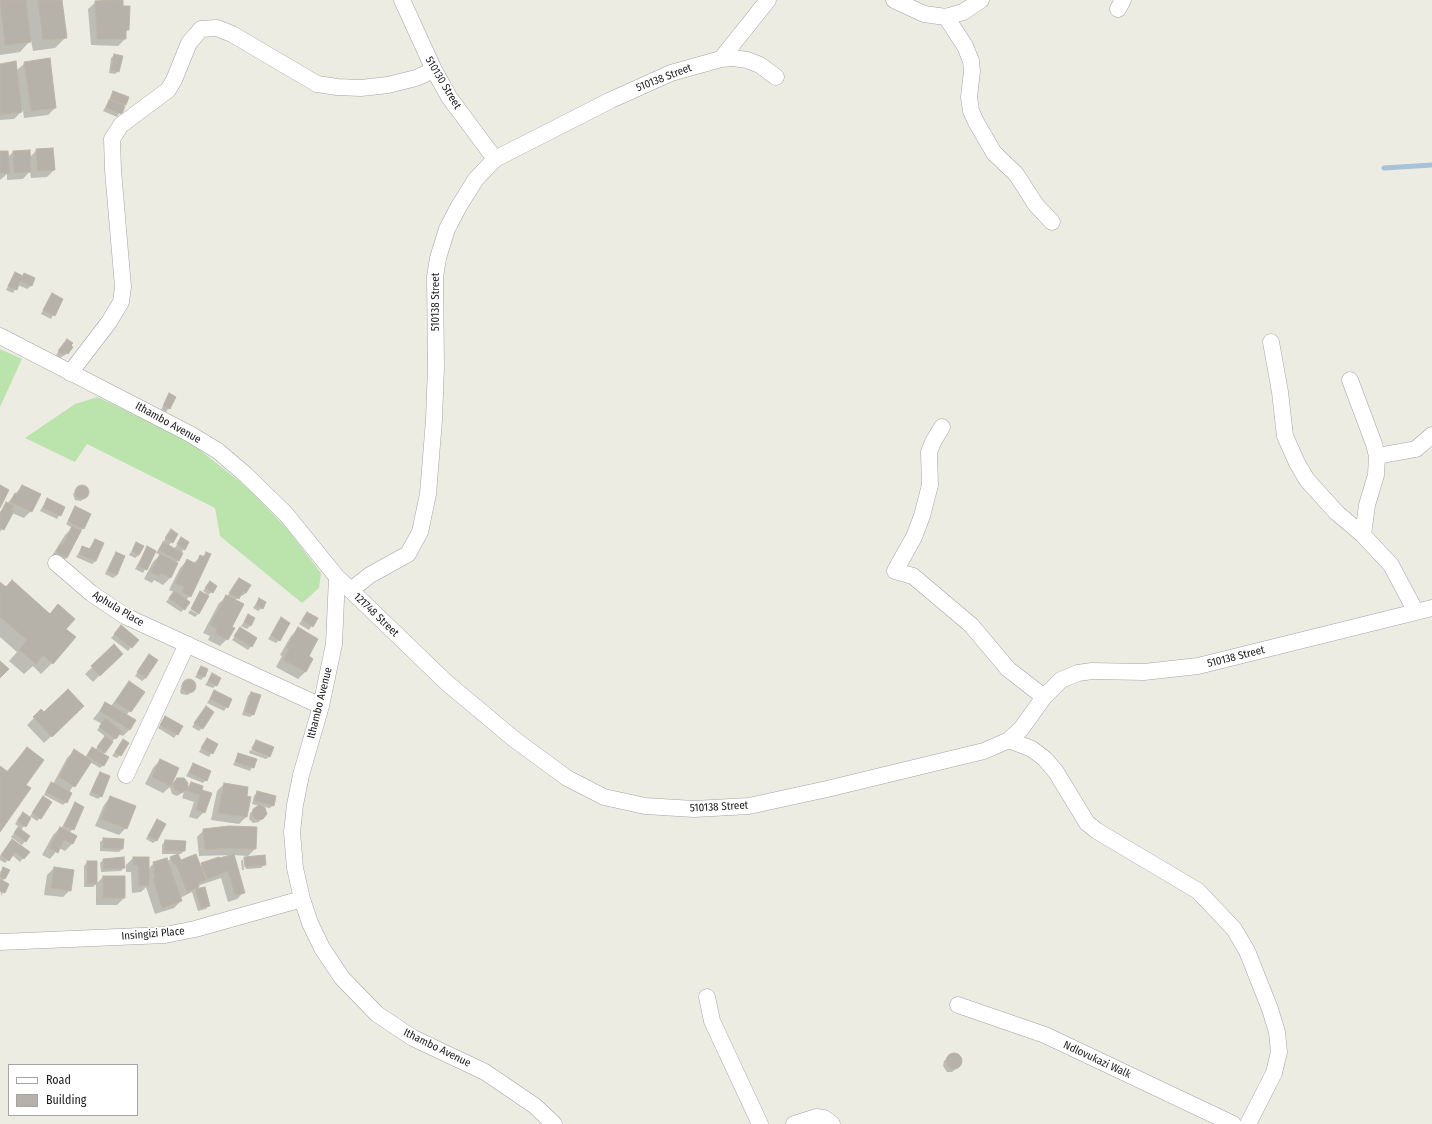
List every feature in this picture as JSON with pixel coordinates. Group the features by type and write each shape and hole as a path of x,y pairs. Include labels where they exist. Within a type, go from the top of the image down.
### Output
{"street":[{"name":"510130 Street","path":"402,0 434,70 449,97 495,159"},
{"path":"721,59 768,0"},
{"path":"894,0 924,14 946,17 963,12 981,0"},
{"path":"946,17 965,46 971,61 972,71 969,97 971,111 976,122 994,153 1016,174 1036,205 1052,222"},
{"path":"70,373 109,322 121,302 123,287 113,170 112,139 121,125 168,90 174,80 189,43 201,29 217,28 232,34 317,84 361,88 388,85 416,78 434,70"},
{"name":"510138 Street","path":"351,590 370,576 408,554 420,532 428,494 434,420 436,366 435,278 438,258 447,229 476,179 495,159 642,85 685,68 721,59 747,60 760,65 776,77"},
{"name":"Ithambo Avenue","path":"0,336 190,434 218,451 285,512 337,577 334,644 321,706 301,775 295,805 292,832 295,868 302,899 310,923 322,948 338,972 377,1014 413,1038 485,1072 535,1106 554,1124"},
{"path":"1271,342 1280,392 1282,422 1289,448 1307,480 1336,513 1363,535 1391,565 1416,612"},
{"path":"1350,380 1377,456 1376,475 1367,505 1363,535"},
{"path":"942,427 933,442 930,452 930,485 922,516 914,538 895,572 912,576 971,625 1008,668 1044,697"},
{"path":"1377,456 1416,449 1432,436"},
{"name":"Aphula Place","path":"56,563 91,593 120,612 321,706"},
{"name":"121748 Street","path":"337,577 416,652"},
{"name":"510138 Street","path":"416,652 447,683 514,739 567,778 604,797 645,806 694,809 749,806 967,756 999,746 1010,740 1021,729 1044,697 1061,680 1078,673 1092,671 1144,672 1198,666 1432,608"},
{"path":"126,775 187,644"},
{"path":"1010,740 1032,749 1045,759 1056,772 1087,823 1096,831 1198,891 1234,929 1258,979 1277,1032 1279,1052 1274,1073 1248,1124"},
{"name":"Insingizi Place","path":"0,942 165,935 195,929 302,899"},
{"path":"707,997 712,1021 760,1124"},
{"name":"Ndlovukazi Walk","path":"958,1005 1045,1035 1233,1124"},
{"path":"794,1124 816,1117 824,1118 832,1124"}],"green space":[{"path":"0,349 22,359 0,407"},
{"path":"98,397 172,433 200,450 250,490 288,530 321,573 319,588 302,603 220,536 215,508 87,444 75,462 25,438 75,404"}],"building":[{"path":"0,0 26,0 31,42 5,45"},
{"path":"38,0 62,0 67,38 43,40"},
{"path":"123,0 123,6 130,6 129,30 126,30 126,39 97,39 95,1"},
{"path":"114,54 123,56 119,72 111,70"},
{"path":"50,58 56,108 31,111 24,62"},
{"path":"16,61 22,112 0,115 0,64"},
{"path":"113,91 129,97 126,105 110,99"},
{"path":"109,100 125,106 122,114 106,108"},
{"path":"53,148 55,170 37,171 36,149"},
{"path":"30,150 31,172 14,173 13,151"},
{"path":"0,151 8,151 10,173 0,173"},
{"path":"15,272 23,276 24,273 35,278 32,286 20,281 17,290 8,286"},
{"path":"52,293 63,299 55,316 43,310"},
{"path":"67,339 73,343 71,345 73,347 68,354 66,352 64,355 58,351"},
{"path":"169,393 176,397 170,409 163,406"},
{"path":"0,485 9,490 0,508"},
{"path":"22,485 41,494 32,512 10,502"},
{"path":"82,485 87,487 89,492 87,497 82,499 77,497 75,492 77,487"},
{"path":"47,498 65,507 61,516 43,508"},
{"path":"6,502 14,506 11,510 14,511 4,530 0,528 0,514"},
{"path":"75,506 91,514 84,529 68,521"},
{"path":"72,526 81,531 67,558 56,552 60,544 63,545"},
{"path":"171,529 178,534 173,543 165,538"},
{"path":"181,537 189,542 185,550 177,544"},
{"path":"95,539 104,543 96,561 79,554 82,546 90,549"},
{"path":"136,542 144,546 139,555 132,551"},
{"path":"163,542 183,553 179,561 159,550"},
{"path":"147,546 156,551 147,570 138,566"},
{"path":"116,552 125,556 117,575 108,571"},
{"path":"206,552 211,554 191,597 182,592 184,587 175,583 187,559 196,564 200,555 204,557"},
{"path":"160,554 178,563 171,578 161,573 159,576 151,572"},
{"path":"239,578 251,585 246,593 243,591 239,599 229,593"},
{"path":"12,580 50,614 58,604 75,619 66,629 76,637 53,664 43,655 36,664 19,650 27,640 0,617 0,582 6,587"},
{"path":"210,581 217,586 213,593 205,588"},
{"path":"174,591 190,602 185,610 169,598"},
{"path":"200,591 209,596 199,614 191,609"},
{"path":"226,595 244,604 232,627 235,628 228,640 215,633 217,629 210,625"},
{"path":"259,598 266,602 263,609 256,605"},
{"path":"307,612 318,618 313,627 302,620"},
{"path":"248,614 255,618 251,626 244,622"},
{"path":"281,617 290,623 280,641 271,635"},
{"path":"121,625 139,640 132,648 114,634"},
{"path":"240,627 257,638 252,647 234,636"},
{"path":"298,627 318,639 309,656 313,659 306,672 283,660 289,649 286,648"},
{"path":"114,644 123,654 100,676 91,666"},
{"path":"149,654 158,660 146,678 137,672"},
{"path":"0,661 9,669 0,678"},
{"path":"201,666 208,669 205,677 197,674"},
{"path":"212,673 221,678 217,686 208,681"},
{"path":"189,679 194,681 196,686 194,691 189,693 184,691 182,686 184,681"},
{"path":"129,681 145,692 131,712 115,702"},
{"path":"68,689 84,706 52,737 33,717 41,709 44,712"},
{"path":"214,690 232,699 228,708 210,699"},
{"path":"251,692 261,695 254,715 245,712"},
{"path":"105,702 136,720 130,730 100,711"},
{"path":"206,706 214,712 203,729 194,723"},
{"path":"165,716 183,726 178,735 160,725"},
{"path":"105,718 122,731 116,739 99,727"},
{"path":"105,736 113,742 105,753 97,747"},
{"path":"207,738 218,744 213,754 201,748"},
{"path":"123,739 129,743 121,756 115,752"},
{"path":"256,740 274,747 270,757 252,750"},
{"path":"27,747 44,760 26,785 31,788 0,832 0,766 8,772"},
{"path":"92,747 109,757 104,766 87,756"},
{"path":"74,749 92,761 75,787 59,777"},
{"path":"238,753 257,759 254,768 235,762"},
{"path":"160,759 179,768 171,786 152,777"},
{"path":"193,763 211,771 207,781 189,773"},
{"path":"100,772 110,776 102,797 91,792"},
{"path":"177,778 184,778 188,783 187,790 181,793 175,790 173,784"},
{"path":"51,782 72,793 67,803 46,792"},
{"path":"191,782 203,786 202,790 212,793 205,813 196,810 200,795 188,791"},
{"path":"224,783 248,787 247,796 251,797 247,817 218,813"},
{"path":"257,791 276,796 274,806 255,801"},
{"path":"43,796 52,802 41,819 32,813"},
{"path":"110,796 136,806 127,829 101,819"},
{"path":"75,802 84,807 74,830 64,826"},
{"path":"259,805 265,808 267,814 263,819 257,820 252,815 253,809"},
{"path":"23,812 31,818 26,827 17,821"},
{"path":"157,819 166,824 157,841 148,836"},
{"path":"229,826 257,827 256,849 228,848 205,850 203,829"},
{"path":"18,827 30,836 26,842 14,833"},
{"path":"60,827 77,836 73,844 64,840 58,853 49,848"},
{"path":"103,838 124,839 123,849 103,848"},
{"path":"12,839 30,852 24,859 15,852 9,861 1,855"},
{"path":"165,840 186,841 185,851 164,851"},
{"path":"178,854 181,860 196,854 206,880 198,883 199,887 187,892 176,864 174,865 170,857"},
{"path":"234,854 245,893 235,895 228,871 207,879 201,863"},
{"path":"265,855 266,865 245,867 244,857"},
{"path":"124,857 125,868 104,869 103,859"},
{"path":"133,857 149,857 149,885 139,886 138,865 133,865"},
{"path":"167,858 182,901 162,908 153,879 155,879 153,871 155,871 153,862"},
{"path":"87,861 97,861 97,884 87,884"},
{"path":"3,867 10,870 5,879 0,877"},
{"path":"54,867 74,870 71,891 51,888"},
{"path":"103,876 125,876 125,898 103,898"},
{"path":"0,879 9,884 5,893 0,891"},
{"path":"205,887 210,906 201,908 195,889"},
{"path":"951,1053 957,1053 962,1058 960,1067 957,1069 951,1069 946,1064 946,1058"}],"waterway":[{"path":"1384,168 1432,165"}]}
